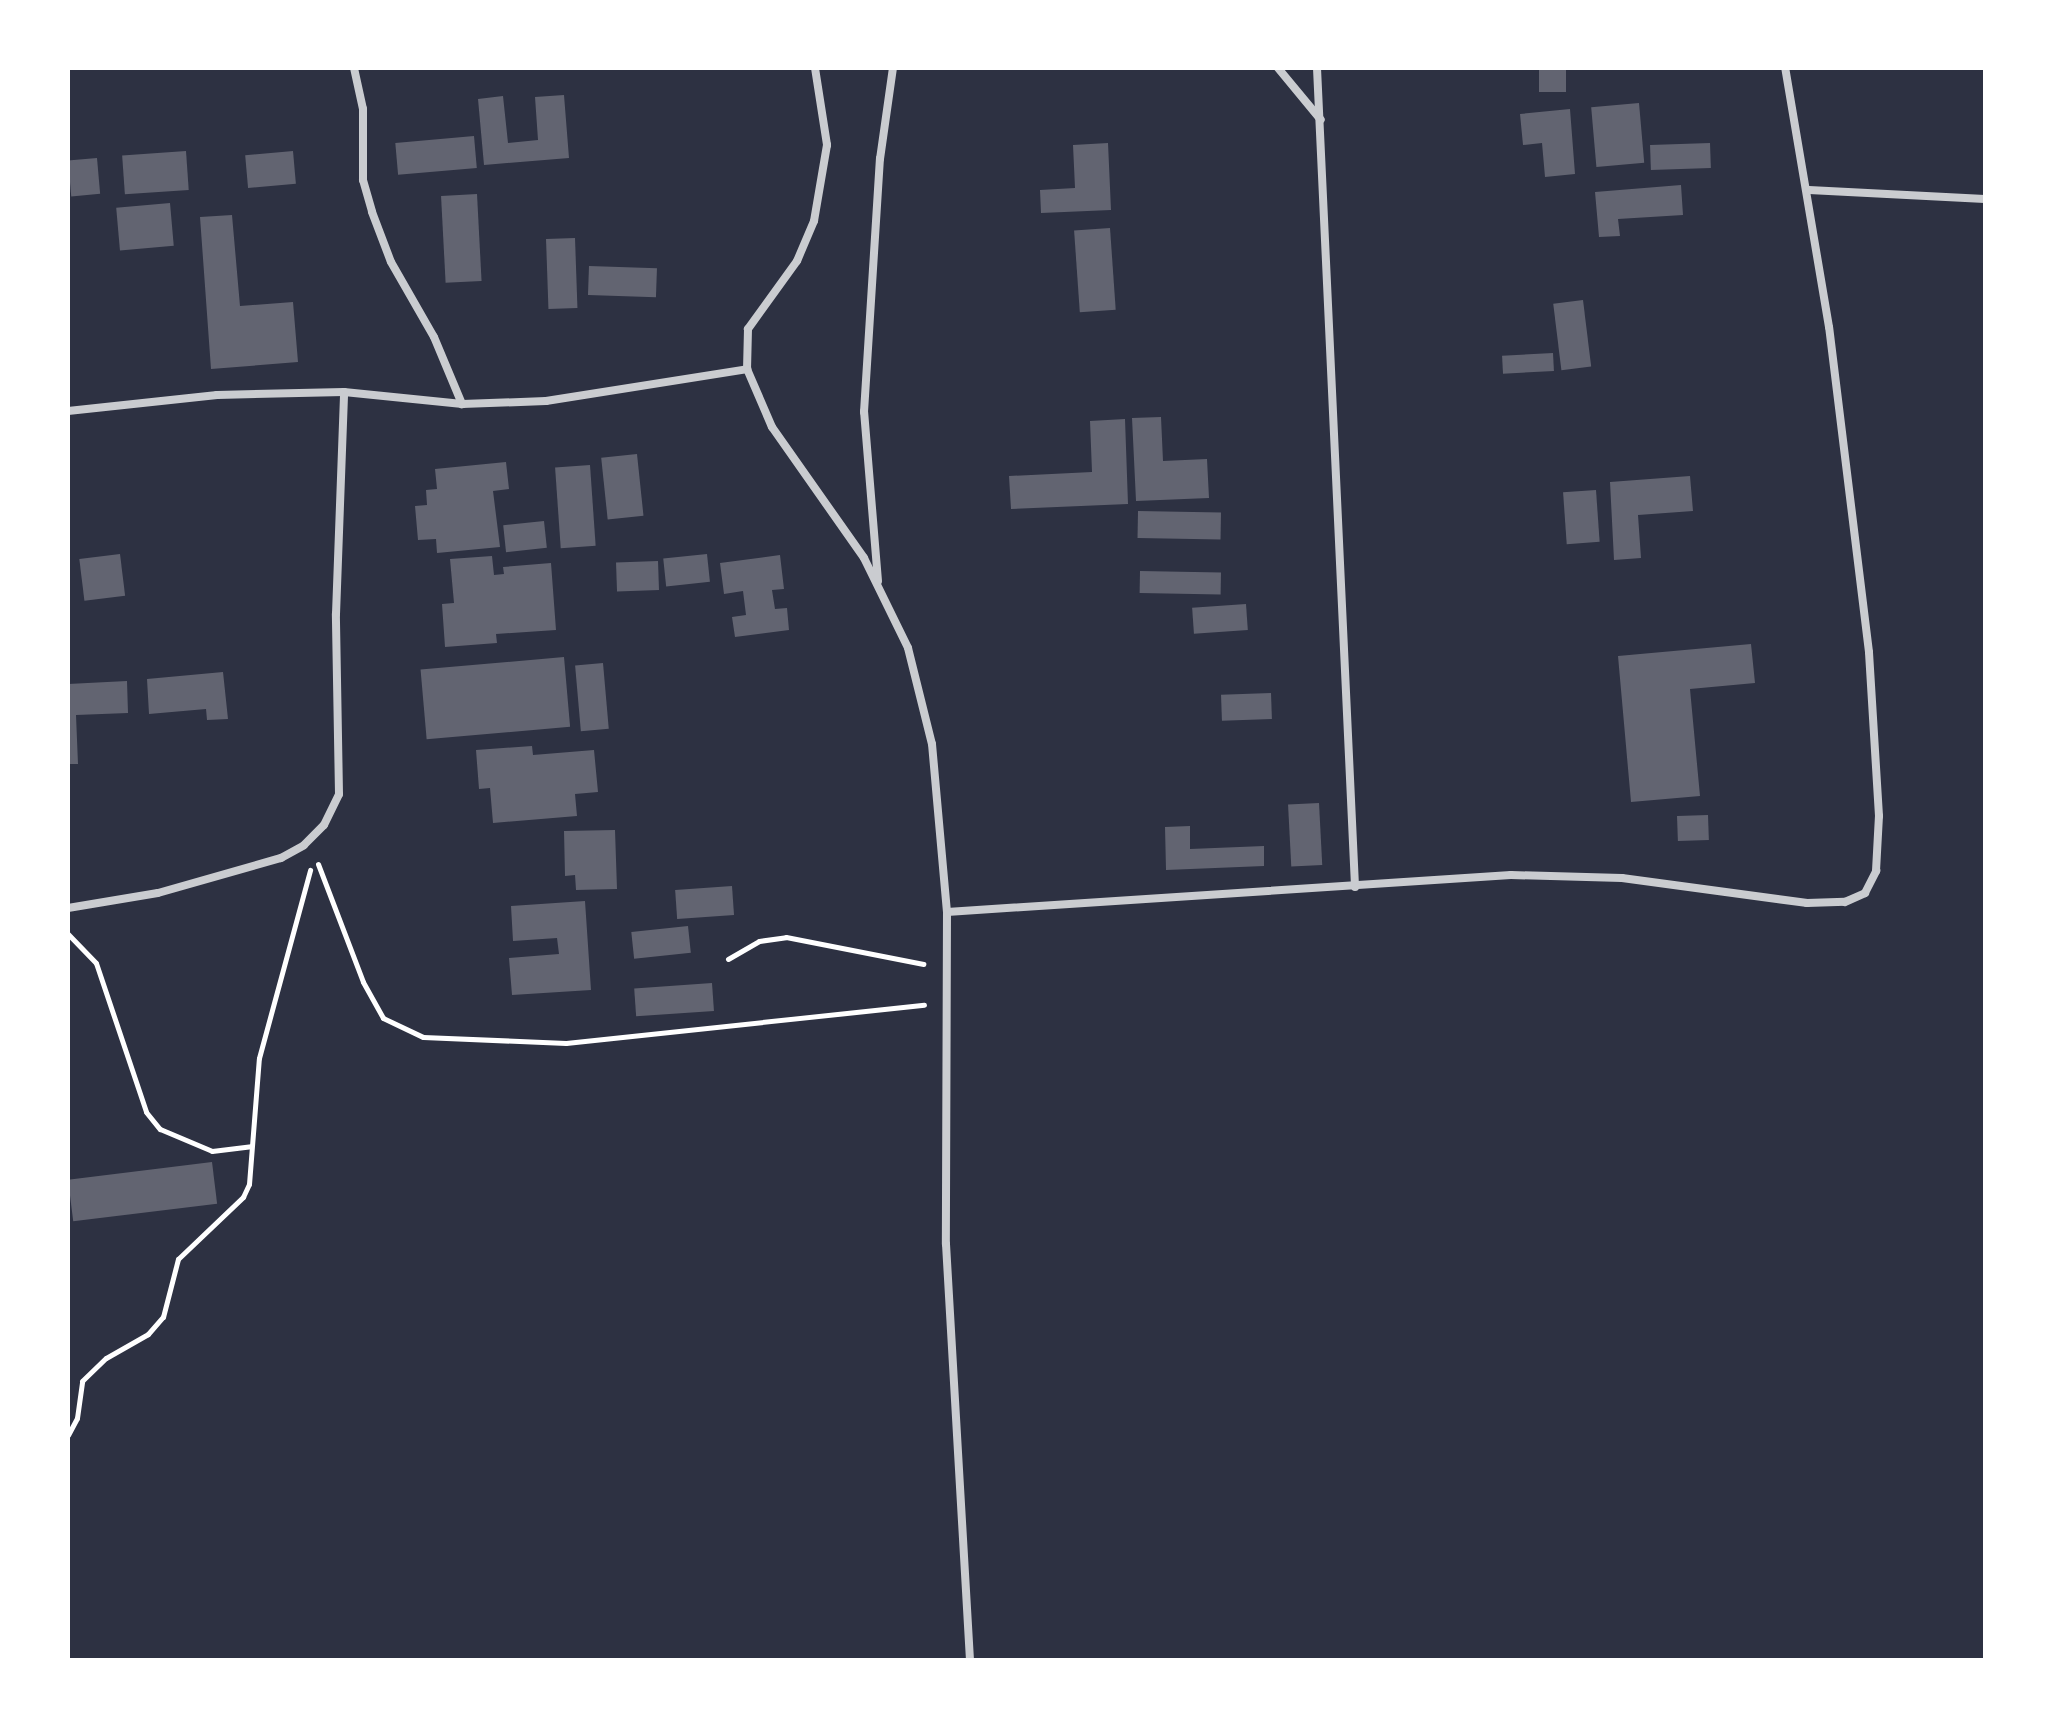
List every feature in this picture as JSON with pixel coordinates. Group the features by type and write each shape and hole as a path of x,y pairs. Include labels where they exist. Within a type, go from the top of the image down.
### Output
{"street":[{"path":"354,68 363,109 363,180 372,212 391,262 434,337 462,404"},
{"path":"815,68 827,145 814,221 797,261 748,329 747,369 772,427 842,520 879,587 908,648 932,744 947,912 943,969 946,1244 970,1660"},
{"path":"879,587 864,412 880,159 893,68"},
{"path":"1278,68 1321,120"},
{"path":"1317,68 1355,887"},
{"path":"947,912 1511,875 1622,878 1807,903 1845,902 1865,893 1876,871 1877,751 1809,190 1785,68"},
{"path":"1809,190 1985,199"},
{"path":"68,411 217,395 344,392 462,404 546,401 747,369"},
{"path":"68,908 158,893 281,858 304,845 324,825 339,794 336,614 344,392"}],"path":[{"path":"68,1435 77,1418 82,1381 106,1358 148,1334 163,1317 178,1259 243,1197 252,1171 252,1104 264,1031 315,855 363,982 383,1018 423,1037 566,1043 944,1002"},
{"path":"68,934 96,963 146,1112 160,1129 212,1151 251,1146"},
{"path":"728,959 759,941 786,937 943,969"}],"building":[{"path":"1539,68 1566,68 1566,92 1539,92"},
{"path":"564,95 569,158 484,165 478,99 503,96 508,143 538,140 535,97"},
{"path":"1639,103 1644,163 1596,167 1591,107"},
{"path":"1570,109 1575,174 1545,177 1542,143 1523,145 1520,114"},
{"path":"474,136 477,168 398,175 395,143"},
{"path":"1108,143 1111,210 1041,213 1040,190 1075,188 1073,145"},
{"path":"1710,143 1711,168 1651,170 1650,145"},
{"path":"186,151 189,190 125,194 122,155"},
{"path":"293,151 296,184 248,188 245,155"},
{"path":"97,158 100,194 71,196 68,161"},
{"path":"1681,185 1683,215 1618,219 1620,236 1599,237 1595,192"},
{"path":"477,194 482,281 446,283 441,196"},
{"path":"170,203 174,246 120,251 116,208"},
{"path":"232,215 240,306 293,302 298,362 211,369 200,217"},
{"path":"1110,228 1116,310 1080,312 1074,231"},
{"path":"575,238 577,308 548,309 546,239"},
{"path":"589,266 657,268 656,297 588,295"},
{"path":"1583,300 1591,367 1561,370 1553,304"},
{"path":"1553,353 1554,371 1503,374 1502,356"},
{"path":"1161,417 1163,461 1207,459 1209,498 1136,501 1132,418"},
{"path":"1125,419 1128,504 1011,509 1009,476 1092,472 1090,421"},
{"path":"637,454 643,516 608,519 601,458"},
{"path":"506,462 509,489 493,491 500,547 437,553 436,539 418,540 415,506 427,505 426,490 437,489 435,469"},
{"path":"590,465 596,546 561,548 555,467"},
{"path":"1690,476 1693,511 1638,515 1641,558 1614,560 1610,482"},
{"path":"1596,490 1600,542 1567,544 1563,492"},
{"path":"1138,511 1221,512 1221,539 1138,538"},
{"path":"544,521 547,548 506,552 503,525"},
{"path":"120,554 125,596 84,601 79,559"},
{"path":"707,554 710,582 666,586 663,559"},
{"path":"780,555 784,589 772,590 775,609 787,608 789,630 735,637 732,617 746,615 743,591 724,594 720,563"},
{"path":"492,556 494,575 504,574 503,567 551,563 556,630 496,634 497,643 445,647 442,604 454,603 450,559"},
{"path":"658,561 659,590 617,591 616,562"},
{"path":"1140,571 1221,572 1221,594 1140,593"},
{"path":"1246,604 1248,630 1194,634 1192,608"},
{"path":"1751,644 1755,683 1690,689 1700,796 1631,802 1618,656"},
{"path":"564,657 570,727 427,739 421,670"},
{"path":"603,663 609,729 581,731 575,665"},
{"path":"223,672 228,719 207,720 206,709 149,714 147,679"},
{"path":"127,681 128,713 76,715 78,764 68,764 68,684"},
{"path":"1271,693 1272,719 1222,721 1221,695"},
{"path":"532,746 533,755 594,750 598,792 575,794 577,816 493,823 490,788 479,789 476,750"},
{"path":"1319,803 1322,865 1291,867 1288,805"},
{"path":"1708,815 1709,840 1678,841 1677,816"},
{"path":"1190,826 1190,849 1264,846 1264,866 1166,870 1165,827"},
{"path":"615,830 617,889 576,890 575,875 565,876 564,831"},
{"path":"732,886 734,915 677,919 675,890"},
{"path":"585,901 591,990 512,995 509,958 559,954 557,938 513,941 511,906"},
{"path":"688,926 691,953 634,959 631,932"},
{"path":"712,983 714,1011 636,1016 634,988"},
{"path":"212,1162 217,1204 73,1221 68,1180"}]}
